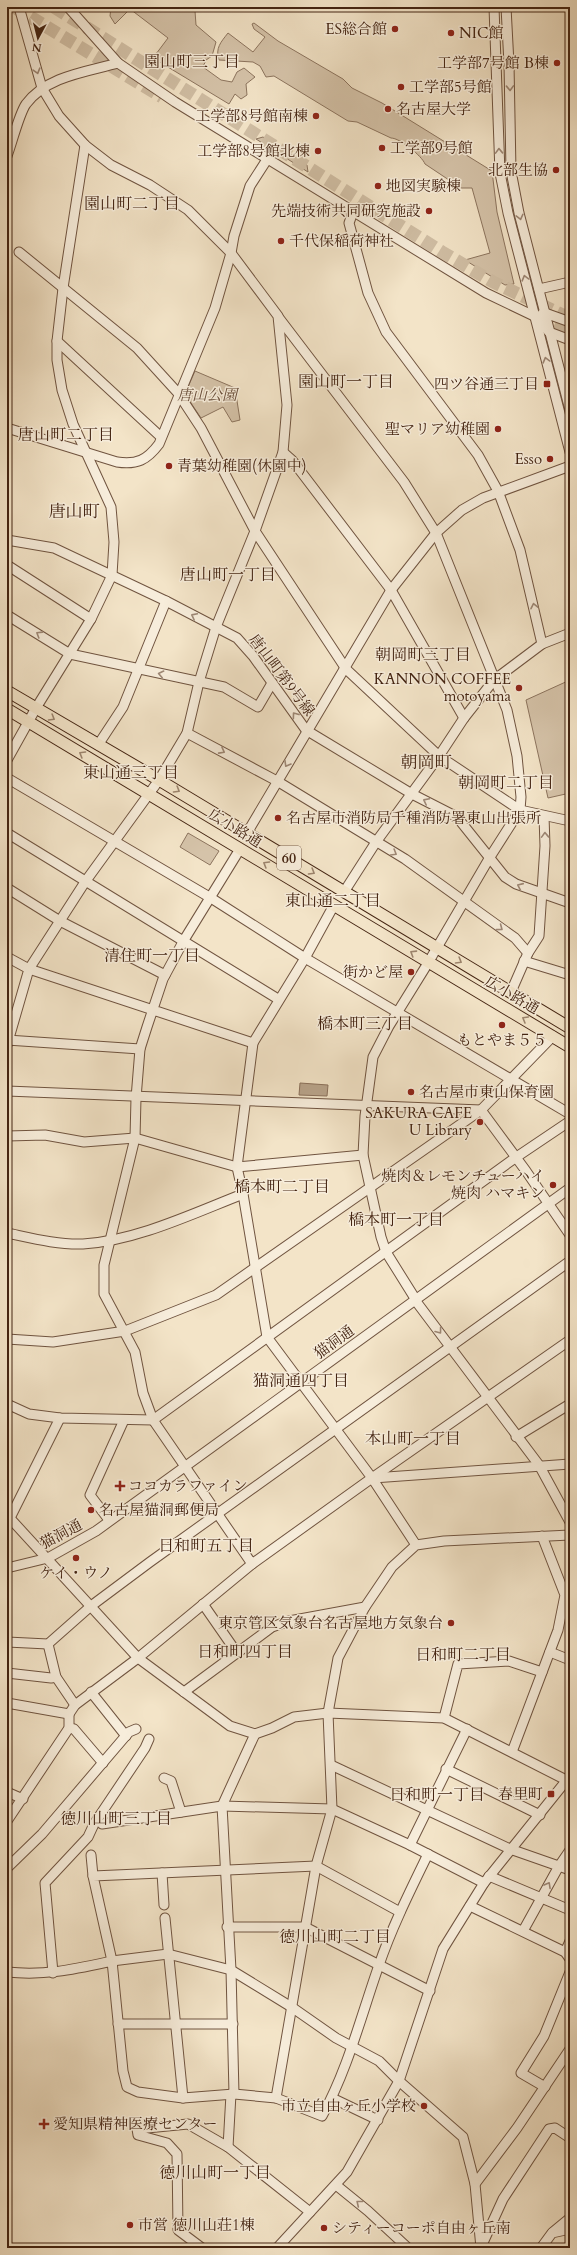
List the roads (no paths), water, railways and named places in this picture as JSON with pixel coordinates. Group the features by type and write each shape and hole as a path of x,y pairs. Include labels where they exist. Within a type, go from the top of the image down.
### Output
{"main road":[{"name":"広小路通","path":"7,691 159,780 510,992 569,1025"},
{"name":"広小路通","path":"7,709 570,1047"}],"street":[{"path":"19,7 42,88 59,116 85,145 111,165 150,185 188,210 231,253 404,482 436,533 507,710 517,756 521,797 520,810 490,856 465,902 378,1044 373,1057 366,1104 363,1156 372,1188 381,1237 386,1252 416,1300 516,1437 539,1465 570,1522"},
{"path":"68,7 118,63 175,102 486,293 534,316 549,332 570,340"},
{"path":"494,7 500,173 508,213 570,452"},
{"path":"506,7 510,86 511,171 519,213 570,410"},
{"path":"7,156 26,105 42,88 67,77 118,63"},
{"path":"7,760 36,708 91,619 112,575 114,542 111,508 87,452 73,424 62,390 57,341 63,288 85,145"},
{"path":"7,428 117,462 133,462 148,458 161,437 178,393 215,308 231,253 234,236 250,186 268,158"},
{"path":"353,212 349,223 368,293 386,332 478,455 498,491 520,550 542,644"},
{"path":"19,252 137,348 178,393 201,428 255,531 346,669 439,756 520,810 570,821"},
{"path":"539,289 570,282"},
{"path":"534,316 545,313 570,322"},
{"path":"140,1049 7,1041 29,969 85,882 159,780 187,733 199,682 216,627 255,531 283,452 287,405 278,316"},
{"path":"57,341 161,437"},
{"path":"283,452 292,460 391,590 464,718"},
{"path":"247,833 306,730 346,669 391,590 436,533 462,510 498,491 570,466"},
{"name":"唐山町第9号線","path":"7,540 54,548 166,601 237,638 306,730 412,794 457,817 506,877 516,884 543,895 570,903"},
{"path":"7,565 91,619"},
{"path":"98,745 122,707 166,601"},
{"path":"7,615 70,654 224,687 258,707 272,683"},
{"path":"344,892 376,842 439,756 464,718 494,680 542,644 570,633"},
{"path":"187,733 277,781 405,859 515,938 526,957 570,975"},
{"path":"7,778 211,898 305,958 570,1114"},
{"path":"510,992 526,957 539,936 543,895 545,846 544,816"},
{"path":"7,833 85,882 184,940 278,999"},
{"path":"240,849 184,940 165,975 140,1049 136,1098 136,1138 104,1265 104,1294 135,1352 144,1393 153,1420 252,1564"},
{"path":"7,888 60,920 165,975"},
{"path":"334,905 305,958 278,999 253,1043 244,1102 237,1167 243,1194 267,1337 372,1478 416,1546"},
{"path":"7,957 29,969 152,1011 253,1043"},
{"path":"7,1339 53,1342 125,1331 216,1295 372,1188 481,1110 553,1036"},
{"path":"7,1091 136,1098 366,1104 481,1110"},
{"path":"481,1110 570,1235"},
{"path":"7,1404 29,1414 60,1418 153,1420 515,1158 570,1121"},
{"path":"7,1136 45,1135 84,1142 136,1138 237,1167 363,1156"},
{"name":"猫洞通","path":"7,1568 48,1558 96,1531 109,1520 185,1467 570,1188"},
{"path":"7,1234 82,1244 111,1241 164,1224 243,1194"},
{"path":"7,1642 48,1644 91,1606 336,1429 452,1348 570,1261"},
{"path":"7,1821 69,1728 69,1714 74,1705 138,1658 252,1564 372,1478 570,1340"},
{"path":"516,1437 570,1404"},
{"path":"60,1418 9,1517 138,1658 230,1726 255,1734 272,1728 294,1717 328,1713 444,1718 569,1779 486,1880 443,1949 399,2081 347,2172 277,2248"},
{"path":"109,1520 90,1495 124,1420"},
{"path":"372,1478 570,1464"},
{"path":"276,2098 293,2008 316,1866 332,1809 328,1713 338,1658 365,1607 392,1567 416,1546 444,1541 570,1534"},
{"path":"512,1752 558,1630 565,1595 542,1536"},
{"path":"203,1604 237,1653"},
{"path":"184,1692 272,1627 289,1621 365,1607"},
{"path":"48,1644 56,1677 74,1705"},
{"path":"550,1652 570,1660"},
{"path":"444,1718 458,1664 509,1661 542,1672"},
{"path":"7,1673 51,1678 56,1677"},
{"path":"91,1692 126,1736"},
{"path":"7,1703 69,1714"},
{"path":"69,1728 74,1729 103,1763"},
{"path":"7,1868 42,1834 126,1736 136,1729"},
{"path":"410,1845 446,1769 467,1729"},
{"path":"228,2148 233,2094 234,2024 222,1806 255,1734"},
{"path":"53,1973 44,1882 88,1837 94,1824 145,1748 149,1739"},
{"path":"331,1765 510,1849 570,1870"},
{"path":"446,1769 540,1815"},
{"path":"164,1778 171,1780 176,1791 181,1812"},
{"path":"7,1792 22,1799"},
{"path":"102,1824 222,1806 332,1809 486,1880 541,1898 570,1910"},
{"path":"523,1931 559,1866 570,1850"},
{"path":"91,1854 93,1876 112,1962 123,2071 127,2087 138,2092 183,2098 233,2094 276,2098 322,2116 332,2098 352,2046 379,1965 400,1912 428,1854"},
{"path":"93,1876 316,1866 400,1912"},
{"path":"162,1872 164,1905"},
{"path":"470,1906 523,1931 567,1956 570,1941"},
{"path":"165,1918 183,2098"},
{"path":"228,1928 305,1927 430,1991"},
{"path":"7,1972 32,1975 53,1973 112,1962 168,1954 231,1970 293,2008 336,2038 379,2061 399,2081 463,2137 475,2184 481,2248"},
{"path":"545,2087 521,2073 544,2036 570,1972"},
{"path":"118,2024 234,2024"},
{"path":"475,2184 517,2128 570,2049"},
{"path":"332,2098 378,2120"},
{"path":"202,2248 178,2230 177,2154 167,2143 138,2135 137,2129 188,2124 228,2148 310,2212"},
{"path":"481,2248 503,2199 549,2129 555,2128 570,2138"},
{"path":"336,2185 408,2248"},
{"path":"541,2248 552,2233 570,2218"},
{"path":"552,2233 570,2229"}],"tunnel":[{"path":"14,7 162,97"},
{"path":"54,7 442,252 493,282 569,318"},
{"path":"537,317 570,333"}],"place":[{"name":"ES総合館","path":"395,29"},
{"name":"NIC館","path":"451,33"},
{"name":"工学部7号館 B棟","path":"557,63"},
{"name":"工学部5号館","path":"401,87"},
{"name":"名古屋大学","path":"388,109"},
{"name":"工学部8号館南棟","path":"316,116"},
{"name":"工学部9号館","path":"382,148"},
{"name":"工学部8号館北棟","path":"318,151"},
{"name":"北部生協","path":"556,170"},
{"name":"地図実験棟","path":"378,186"},
{"name":"先端技術共同研究施設","path":"429,211"},
{"name":"千代保稲荷神社","path":"281,241"},
{"name":"四ツ谷通三丁目","path":"547,384"},
{"name":"聖マリア幼稚園","path":"498,429"},
{"name":"Esso","path":"550,459"},
{"name":"青葉幼稚園(休園中)","path":"169,466"},
{"name":"KANNON COFFEE motoyama","path":"519,688"},
{"name":"名古屋市消防局千種消防署東山出張所","path":"278,818"},
{"name":"街かど屋","path":"411,972"},
{"name":"もとやま５５","path":"502,1025"},
{"name":"名古屋市東山保育園","path":"411,1092"},
{"name":"SAKURA CAFE U Library","path":"480,1122"},
{"name":"焼肉＆レモンチューハイ 焼肉 ハマキン","path":"553,1185"},
{"name":"ココカラファイン","path":"120,1486"},
{"name":"名古屋猫洞郵便局","path":"91,1510"},
{"name":"ケイ・ウノ","path":"76,1558"},
{"name":"東京管区気象台名古屋地方気象台","path":"451,1623"},
{"name":"春里町","path":"551,1794"},
{"name":"市立自由ヶ丘小学校","path":"424,2106"},
{"name":"愛知県精神医療センター","path":"44,2124"},
{"name":"市営 徳川山荘1棟","path":"130,2225"},
{"name":"シティーコーポ自由ヶ丘南","path":"324,2228"}],"district":[{"name":"園山町三丁目","path":"192,61"},
{"name":"園山町二丁目","path":"132,203"},
{"name":"園山町一丁目","path":"346,381"},
{"name":"唐山町二丁目","path":"66,434"},
{"name":"唐山町","path":"74,511"},
{"name":"唐山町一丁目","path":"228,574"},
{"name":"朝岡町三丁目","path":"423,654"},
{"name":"朝岡町","path":"426,762"},
{"name":"東山通三丁目","path":"131,772"},
{"name":"朝岡町二丁目","path":"506,782"},
{"name":"東山通二丁目","path":"333,900"},
{"name":"清住町一丁目","path":"152,955"},
{"name":"橋本町三丁目","path":"365,1023"},
{"name":"橋本町二丁目","path":"282,1186"},
{"name":"橋本町一丁目","path":"396,1219"},
{"name":"猫洞通四丁目","path":"301,1380"},
{"name":"本山町一丁目","path":"413,1438"},
{"name":"日和町五丁目","path":"206,1545"},
{"name":"日和町四丁目","path":"245,1651"},
{"name":"日和町二丁目","path":"463,1654"},
{"name":"日和町一丁目","path":"437,1794"},
{"name":"徳川山町三丁目","path":"116,1818"},
{"name":"徳川山町二丁目","path":"335,1936"},
{"name":"徳川山町一丁目","path":"215,2172"}],"park label":[{"name":"唐山公園","path":"207,395"}]}
